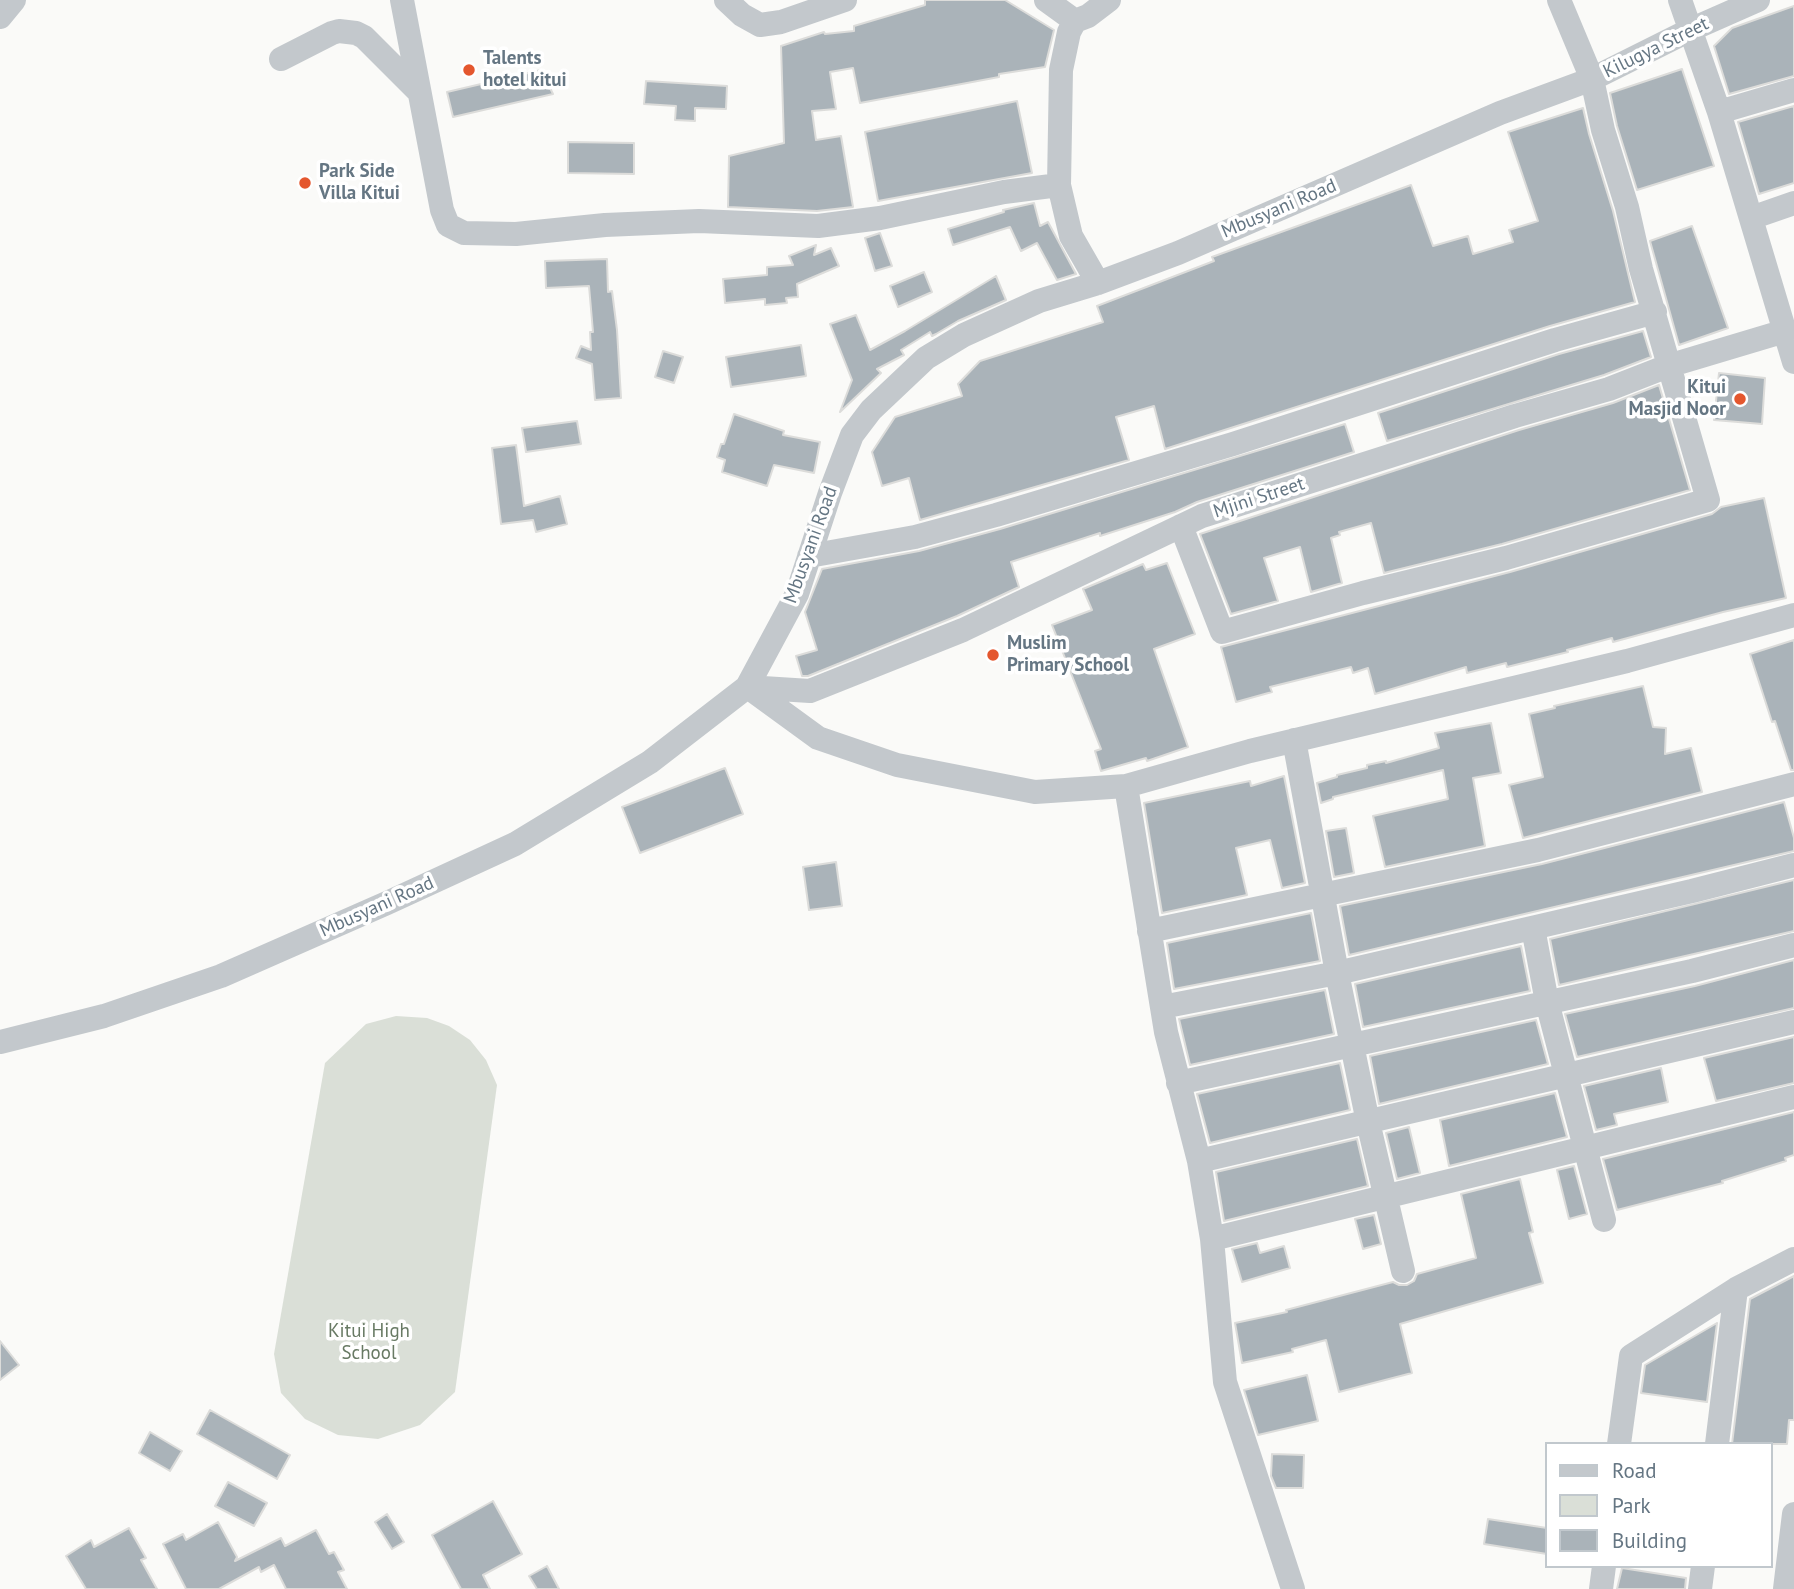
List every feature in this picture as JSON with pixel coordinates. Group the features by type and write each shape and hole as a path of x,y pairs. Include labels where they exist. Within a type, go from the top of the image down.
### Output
{"street":[{"path":"0,17 14,0"},
{"path":"402,0 442,210 448,225 464,233 516,234 605,225 699,221 818,226 880,218 1004,192 1059,185"},
{"path":"726,0 742,16 760,25 781,22 845,0"},
{"path":"1046,0 1075,21"},
{"path":"1098,283 1070,236 1059,185 1061,70 1069,32 1075,21 1088,16 1109,0"},
{"path":"1181,526 1222,632 1363,593 1506,558 1708,500 1641,269 1592,79 1559,0"},
{"path":"1680,0 1719,112 1794,362"},
{"name":"Kilugya Street","path":"1592,79 1689,30 1758,0"},
{"path":"281,59 332,33 356,33 364,37 418,91"},
{"name":"Mbusyani Road","path":"0,1042 104,1016 221,976 515,844 650,762 747,687 797,594 852,435 871,410 926,358 964,335 1039,301 1098,283 1178,253 1500,113 1592,79"},
{"path":"1719,112 1794,90"},
{"path":"1751,218 1794,203"},
{"path":"809,556 915,537 996,515 1233,444 1555,340 1655,312"},
{"name":"Mjini Street","path":"747,687 810,691 963,630 1202,516 1785,331"},
{"path":"747,687 818,738 897,765 1035,792 1126,786 1294,740 1627,661 1794,615"},
{"path":"1294,740 1337,973 1384,1198 1403,1271"},
{"path":"1126,786 1162,1007 1178,1083 1199,1161 1212,1239 1225,1382 1293,1589"},
{"path":"1149,931 1538,850 1792,791"},
{"path":"1162,1007 1337,973 1794,865"},
{"path":"1534,928 1548,1002 1604,1220"},
{"path":"1178,1083 1692,971 1794,944"},
{"path":"1199,1161 1794,1022"},
{"path":"1212,1239 1794,1097"},
{"path":"1619,1442 1631,1356 1736,1289 1794,1259"},
{"path":"1717,1442 1736,1289"},
{"path":"1785,1589 1794,1514"},
{"path":"1601,1589 1604,1568"},
{"path":"1700,1589 1703,1568"}],"green space":[{"name":"Kitui High School","path":"396,1016 427,1018 449,1026 470,1040 486,1060 497,1085 455,1392 420,1425 378,1439 338,1435 305,1419 281,1393 274,1354 325,1063 366,1024"}],"building":[{"path":"925,0 1005,0 1054,30 1045,67 860,103 853,68 830,72 836,109 812,111 816,140 841,136 853,207 817,211 728,207 729,156 784,143 781,46 824,32 854,31 854,26 925,5"},
{"path":"1794,6 1794,76 1729,94 1714,46 1732,28"},
{"path":"1682,69 1714,166 1637,190 1617,126 1610,93"},
{"path":"541,70 553,94 453,117 447,92"},
{"path":"646,81 727,86 726,109 695,108 695,121 675,120 676,106 644,104"},
{"path":"1017,101 1032,173 878,201 865,132"},
{"path":"1794,106 1794,183 1759,194 1738,122"},
{"path":"1583,108 1613,211 1635,302 1550,326 1165,449 1154,406 1116,417 1129,460 920,520 909,478 882,486 872,452 895,417 962,396 958,384 980,361 1103,322 1097,306 1214,261 1212,257 1411,185 1433,246 1468,236 1473,254 1513,242 1509,230 1538,221 1508,132"},
{"path":"568,142 634,143 634,174 568,173"},
{"path":"1034,203 1040,226 1048,222 1076,274 1057,280 1037,243 1021,251 1010,227 953,245 948,229 1004,212 1003,210"},
{"path":"1692,226 1728,328 1679,345 1650,241"},
{"path":"880,233 892,266 875,271 865,238"},
{"path":"816,245 814,255 831,248 839,266 797,284 798,297 786,298 787,303 765,305 765,299 725,303 723,279 767,275 767,267 793,265 789,256"},
{"path":"607,259 608,292 612,291 617,330 621,398 595,400 592,364 576,358 581,346 591,350 590,332 593,332 589,286 546,288 545,261"},
{"path":"924,272 932,292 898,307 890,286"},
{"path":"996,276 1006,300 958,321 932,336 930,332 901,350 904,355 877,369 881,373 840,412 852,380 830,324 856,315 870,350"},
{"path":"1643,331 1651,357 1604,375 1387,441 1378,413 1559,354"},
{"path":"801,345 806,376 731,387 726,357"},
{"path":"663,351 683,357 674,383 655,377"},
{"name":"Kitui Masjid Noor","path":"1719,373 1765,378 1762,424 1714,420"},
{"path":"1659,385 1690,490 1502,544 1384,573 1371,523 1339,532 1340,535 1331,538 1342,583 1311,592 1300,547 1264,558 1278,601 1231,614 1200,534 1519,430 1613,403"},
{"path":"734,414 784,431 783,435 820,442 814,473 774,465 767,486 722,472 725,460 717,457"},
{"path":"577,421 581,444 526,452 522,428"},
{"path":"1345,424 1354,452 1197,502 1175,512 1011,562 1019,587 957,616 808,676 802,676 796,656 817,650 805,612 822,569 919,551 1000,529"},
{"path":"516,445 524,506 560,496 567,524 536,532 533,520 501,524 492,448"},
{"path":"1764,498 1786,598 1613,642 1612,638 1507,667 1506,663 1467,673 1466,667 1375,694 1368,668 1353,673 1351,667 1270,687 1272,692 1236,702 1221,647 1510,572 1712,514 1721,507"},
{"path":"1167,563 1195,634 1154,649 1188,747 1147,761 1146,758 1101,771 1095,751 1101,749 1052,625 1092,610 1083,589 1143,564 1146,570"},
{"path":"1794,640 1794,770 1791,770 1750,654"},
{"path":"1643,686 1653,727 1666,728 1665,754 1691,748 1702,792 1523,838 1509,785 1543,777 1529,714"},
{"path":"1491,723 1501,773 1473,778 1485,846 1385,867 1373,816 1448,799 1443,770 1333,797 1321,803 1317,783 1367,768 1367,765 1386,763 1439,748 1435,733"},
{"path":"725,768 743,814 640,853 622,807"},
{"path":"1284,776 1305,883 1282,888 1270,840 1236,848 1247,895 1162,913 1144,803 1250,781 1251,786"},
{"path":"1784,802 1794,838 1794,851 1349,955 1340,906 1542,864"},
{"path":"1346,828 1354,873 1334,877 1326,831"},
{"path":"836,862 842,906 809,910 803,867"},
{"path":"1794,880 1794,931 1559,985 1550,939"},
{"path":"1311,913 1320,961 1174,989 1167,943"},
{"path":"1521,946 1530,991 1363,1027 1355,984"},
{"path":"1794,960 1794,1008 1577,1057 1565,1014 1695,986"},
{"path":"1325,990 1334,1034 1190,1065 1179,1019"},
{"path":"1536,1020 1548,1064 1379,1104 1370,1056"},
{"path":"1794,1037 1794,1083 1716,1101 1704,1058"},
{"path":"1340,1063 1350,1110 1210,1143 1197,1094"},
{"path":"1661,1068 1668,1102 1614,1114 1617,1125 1596,1130 1584,1086"},
{"path":"1555,1093 1567,1137 1449,1166 1440,1120"},
{"path":"1794,1112 1794,1155 1785,1158 1786,1161 1722,1181 1723,1183 1617,1210 1603,1159"},
{"path":"1409,1127 1420,1173 1397,1179 1386,1133"},
{"path":"1357,1139 1368,1186 1224,1221 1216,1172"},
{"path":"1574,1166 1587,1214 1569,1219 1557,1170"},
{"path":"1520,1179 1533,1232 1529,1233 1543,1283 1400,1324 1412,1373 1339,1392 1326,1340 1292,1349 1293,1352 1242,1363 1235,1323 1287,1312 1286,1310 1393,1282 1407,1285 1414,1281 1417,1274 1476,1258 1461,1194"},
{"path":"1374,1215 1381,1244 1363,1249 1355,1219"},
{"path":"1257,1243 1260,1253 1284,1246 1290,1268 1242,1282 1232,1249"},
{"path":"1794,1276 1794,1420 1789,1420 1787,1444 1732,1442 1750,1299"},
{"path":"1717,1323 1707,1402 1641,1393 1645,1365"},
{"path":"0,1341 19,1365 0,1380"},
{"path":"1307,1375 1318,1421 1258,1435 1244,1390"},
{"path":"210,1410 290,1455 277,1479 197,1434"},
{"path":"150,1432 182,1451 170,1471 139,1453"},
{"path":"1272,1454 1304,1455 1303,1488 1276,1488 1271,1476"},
{"path":"228,1482 267,1503 254,1526 215,1506"},
{"path":"493,1501 522,1554 483,1575 490,1589 461,1589 432,1535"},
{"path":"387,1514 404,1542 392,1549 375,1522"},
{"path":"1488,1519 1546,1528 1546,1554 1484,1544"},
{"path":"218,1522 237,1557 235,1561 281,1538 285,1546 316,1530 329,1554 334,1552 344,1570 338,1572 347,1589 286,1589 274,1565 261,1572 259,1567 219,1589 186,1589 163,1544 183,1534 186,1540"},
{"path":"129,1528 146,1558 141,1560 157,1589 86,1589 66,1556 91,1540 94,1547"},
{"path":"547,1566 559,1589 537,1589 529,1576"},
{"path":"1622,1568 1686,1578 1685,1589 1617,1589"}],"place":[{"name":"Talents hotel kitui","path":"469,70"},
{"name":"Park Side Villa Kitui","path":"305,183"},
{"name":"Kitui Masjid Noor","path":"1740,399"},
{"name":"Muslim Primary School","path":"993,655"}]}
